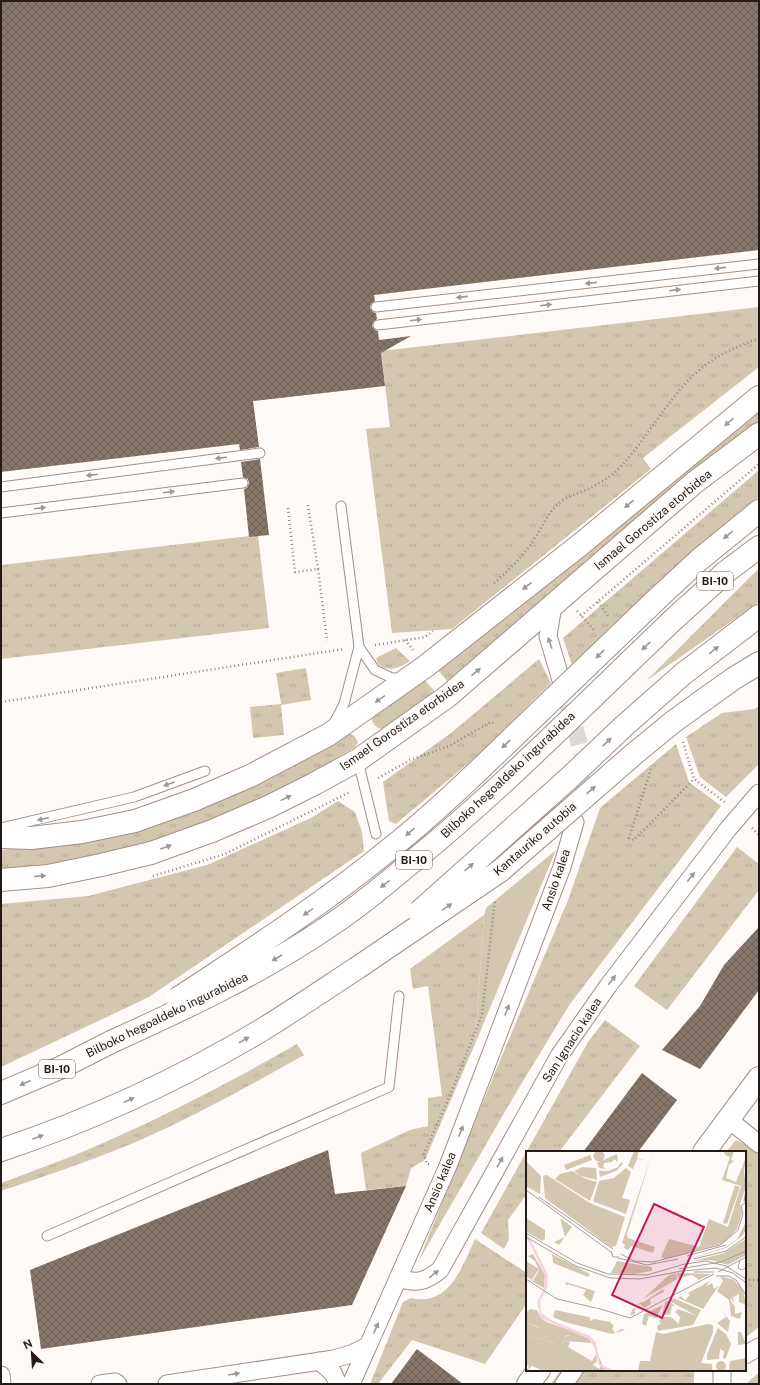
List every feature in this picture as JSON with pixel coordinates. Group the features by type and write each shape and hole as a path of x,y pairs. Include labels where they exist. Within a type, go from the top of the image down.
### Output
{"main road":[{"path":"1,837 31,838 82,832 134,821 194,800 250,776 328,735 410,678 581,544 759,397"},
{"name":"Ismael Gorostiza etorbidea","path":"1,880 48,876 151,853 212,831 268,807 358,760 448,696 694,483 759,434"},
{"path":"111,1042 262,944 333,894 387,852 443,803 699,560 759,511"},
{"name":"Bilboko hegoaldeko ingurabidea","path":"1,1093 62,1067 111,1042 195,1004 246,977 323,931 381,887 449,832 502,784 674,618 727,571 759,547"},
{"path":"1,1150 94,1116 150,1090 260,1031 357,968 568,779 624,726 684,674 759,616"},
{"path":"733,679 759,663"},
{"path":"733,679 759,671"},
{"name":"Kantauriko autobia","path":"357,968 500,871 634,754 673,722 733,679"},
{"path":"705,1151 759,1078"},
{"path":"528,1384 538,1371"}],"street":[{"path":"553,605 548,636 562,680"},
{"name":"San Ignacio kalea","path":"398,1278 409,1282 422,1281 431,1278 440,1270 559,1056 608,986 740,814 758,795"},
{"name":"Ansio kalea","path":"351,1384 448,1166 562,867 575,822"},
{"path":"728,1119 759,1144"},
{"path":"167,1384 319,1361 351,1354 368,1346"},
{"path":"319,1361 333,1373 338,1384"},
{"path":"564,1384 573,1371"},
{"path":"1,1376 2,1384"},
{"path":"100,1384 115,1382 118,1384"}],"lane":[{"path":"376,307 759,264"},
{"path":"378,325 759,281"},
{"path":"1,487 260,453"},
{"path":"1,513 243,482"},
{"path":"328,735 344,704 359,647 341,506"},
{"path":"359,647 375,670 392,678 410,678"},
{"path":"358,760 376,834"},
{"path":"1,828 134,797 205,771"},
{"path":"47,1236 389,1087 399,996"}],"path":[{"path":"490,587 516,563 556,505 606,479 622,467 676,395 690,379 708,363 724,352 759,338"},
{"path":"597,634 581,616 759,464"},
{"path":"308,505 327,641"},
{"path":"288,508 295,572 318,569"},
{"path":"1,702 425,637 437,628"},
{"path":"652,765 630,838 634,840 694,779 740,814"},
{"path":"746,1280 759,1280"},
{"path":"746,1311 750,1352"}],"green space":[{"path":"759,307 759,367 643,458 651,469 452,629 392,633 366,429 390,427 381,351"},
{"path":"759,404 759,423 448,682 436,668"},
{"path":"759,470 759,497 660,583 572,665 563,638"},
{"path":"258,535 269,628 1,659 1,565"},
{"path":"759,569 759,602 646,681 751,576"},
{"path":"396,648 410,661 402,666 390,669 382,667 378,664 376,658"},
{"path":"539,659 551,683 478,755 396,824 389,821 383,782 451,733"},
{"path":"306,668 311,700 281,705 284,735 253,738 250,707 281,704 276,673"},
{"path":"423,678 436,693 387,730 378,728 374,725 372,716"},
{"path":"759,706 759,764 726,797 700,777 686,737 722,713 754,709"},
{"path":"346,733 355,737 358,743 355,747 303,779 239,810 178,835 97,856 1,870 1,850 89,839"},
{"path":"676,744 689,782 721,806 570,1004 517,1091 418,1262 498,1065 568,900 600,808"},
{"path":"338,801 355,812 362,832 364,851 149,997 1,1067 1,904 88,896 207,865 311,818"},
{"path":"737,847 759,864 759,890 667,1010 634,986"},
{"path":"556,850 475,1044 484,915 486,908"},
{"path":"484,915 475,1044 425,1160 411,1168 406,1186 366,1190 361,1153 410,1130 428,1126 428,1098 442,1096 428,986 413,989 410,969"},
{"path":"605,1020 640,1046 560,1151 527,1151 588,1042"},
{"path":"297,1044 304,1055 200,1112 136,1142 52,1174 1,1191 1,1183 78,1154 152,1120"},
{"path":"736,1140 759,1152 759,1327 746,1337 746,1151 727,1151"},
{"path":"526,1153 526,1195 508,1220 509,1239 504,1249 481,1233"},
{"path":"475,1239 526,1272 526,1304 485,1364 412,1340 378,1384 370,1384 403,1302 411,1298 424,1299 435,1297 445,1291 465,1261"},
{"path":"560,1371 694,1371 694,1384 551,1384"},
{"path":"759,1373 759,1384 747,1384 749,1381"}],"building":[{"path":"1,1 759,1 759,250 374,295 375,301 371,304 370,308 376,313 377,319 373,322 372,326 378,331 379,340 411,336 381,353 385,386 253,401 259,447 240,450 239,444 1,472"},
{"path":"260,459 269,535 249,537 244,489 247,488 249,483 248,479 243,477 241,462"},
{"path":"759,927 759,990 700,1069 662,1050 700,1006 724,965"},
{"path":"642,1073 677,1100 639,1151 584,1151"},
{"path":"328,1150 335,1194 406,1186 352,1305 41,1349 30,1270"},
{"path":"417,1349 463,1384 391,1384"}],"tunnel":[{"path":"561,680 583,756 586,782 580,803"}]}
